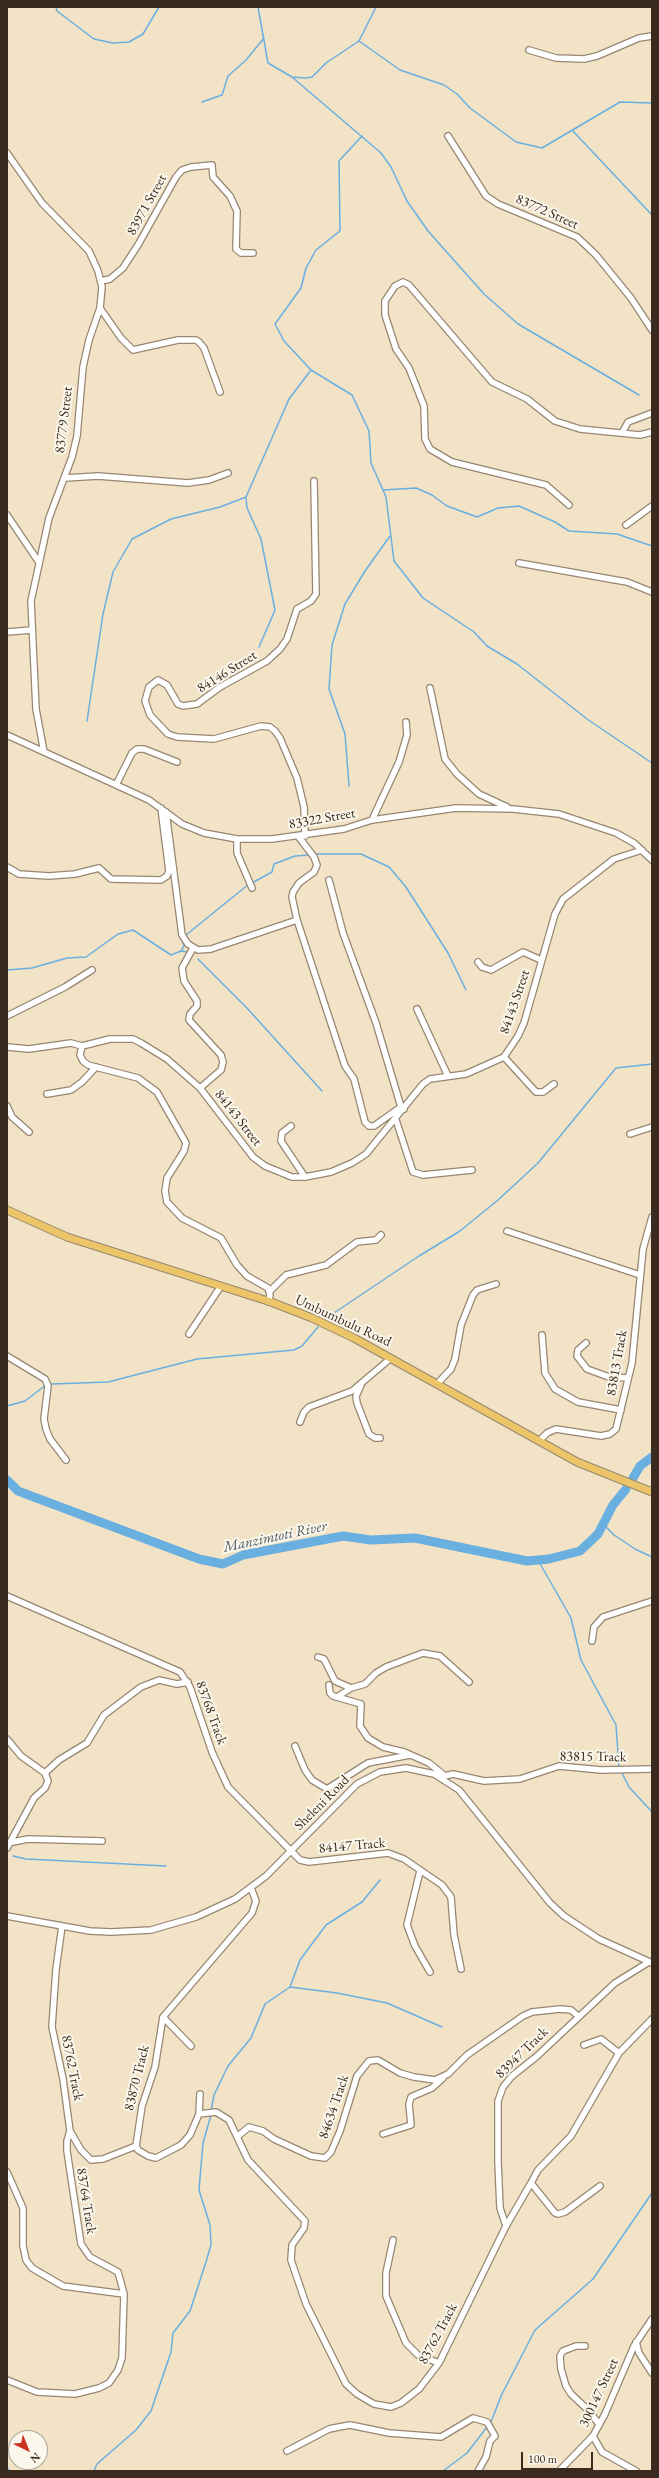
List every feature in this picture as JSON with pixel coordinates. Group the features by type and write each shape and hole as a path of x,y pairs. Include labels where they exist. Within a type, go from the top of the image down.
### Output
{"main road":[{"name":"Umbumbulu Road","path":"7,1210 67,1237 221,1286 312,1318 391,1358 539,1441 591,1468 652,1492"}],"street":[{"path":"529,50 556,58 584,59 597,56 639,38 652,36"},
{"name":"83772 Street","path":"448,136 486,196 498,204 577,237 596,254 627,293 652,330"},
{"name":"83779 Street","path":"7,153 42,203 89,251 101,281 103,298 89,340 83,367 77,436 65,478 49,518 38,561 31,601 35,654 36,709 44,744 44,752"},
{"name":"83971 Street","path":"101,281 110,279 123,268 138,245 176,177 182,170 191,167 212,165 213,177 230,196 237,211 236,249 241,253 253,252"},
{"path":"569,505 546,485 452,462 430,448 425,439 424,406 409,368 396,349 385,315 384,305 389,294 398,284 406,282 487,378 498,386 527,399 555,421 570,427 622,433 640,435 652,432"},
{"path":"100,308 121,338 133,350 178,340 196,340 199,342 204,348 220,392"},
{"path":"622,433 622,429 628,422 652,413"},
{"path":"65,478 98,476 188,483 209,480 228,473"},
{"name":"84146 Street","path":"305,836 304,807 297,778 280,738 270,727 261,726 214,739 176,737 168,734 150,715 144,702 149,688 158,680 167,685 173,699 178,704 183,706 197,704 231,681 267,661 280,649 287,639 297,609 311,601 316,594 314,481"},
{"path":"626,525 652,506"},
{"path":"7,515 38,561"},
{"path":"519,563 633,583 652,592"},
{"path":"7,632 32,630"},
{"path":"430,688 445,759 457,774 479,794 513,809"},
{"path":"372,820 403,751 407,735 406,722"},
{"name":"83322 Street","path":"7,735 149,800 190,828 204,833 237,839 305,836 344,829 372,820 456,808 513,809 559,814 624,836 652,860"},
{"path":"116,785 132,753 137,749 144,749 177,762"},
{"path":"7,867 19,874 49,876 75,874 99,868 111,879 161,880 167,876 169,871 164,810"},
{"path":"164,810 182,935 193,948 211,949 297,920"},
{"path":"298,836 314,857 316,865 314,872 299,882 293,892 292,897 297,920 345,1066 354,1079 365,1122 370,1126 374,1126 402,1108 376,1023 342,933 329,880"},
{"path":"237,839 237,853 252,888"},
{"name":"84143 Street","path":"8,1049 29,1049 71,1043 82,1046 110,1039 133,1040 167,1059 200,1088 253,1157 278,1173 304,1177 331,1172 352,1163 366,1154 396,1120 402,1108 423,1084 430,1079 466,1074 504,1057 518,1036 524,1022 555,914 563,899 614,858 642,850"},
{"path":"193,948 182,968 184,981 197,1001 197,1006 190,1014 189,1020 221,1055 223,1062 221,1070 200,1088"},
{"path":"478,962 482,967 491,970 523,952 542,960"},
{"path":"7,1016 65,988 92,970"},
{"path":"417,1009 448,1076"},
{"path":"82,1046 80,1055 83,1061 96,1067 138,1078 157,1092 182,1132 186,1143 184,1150 167,1178 165,1191 167,1202 182,1218 216,1234 237,1265 247,1276 266,1286 270,1291"},
{"path":"504,1057 536,1092 543,1092 554,1084"},
{"path":"47,1094 71,1090 82,1082 96,1067"},
{"path":"7,1106 12,1117 29,1132"},
{"path":"396,1120 413,1172 423,1175 472,1170"},
{"path":"291,1126 282,1133 280,1141 304,1177"},
{"path":"630,1134 652,1127"},
{"name":"83813 Track","path":"539,1441 547,1433 556,1429 607,1436 616,1429 628,1378 635,1336 640,1275 645,1239 652,1217"},
{"path":"508,1231 640,1275"},
{"path":"269,1302 270,1291 286,1275 326,1264 356,1242 376,1240 380,1235"},
{"path":"437,1384 448,1372 455,1359 462,1325 473,1294 477,1290 496,1284"},
{"path":"189,1334 221,1286"},
{"path":"542,1335 545,1373 555,1389 578,1402 621,1410"},
{"path":"586,1343 577,1353 583,1366 598,1374 628,1378"},
{"path":"7,1356 45,1379 48,1386 45,1403 46,1429 50,1439 66,1460"},
{"path":"300,1422 304,1412 313,1404 348,1392 362,1383 391,1358"},
{"path":"362,1383 356,1396 357,1403 369,1434 375,1438 380,1438"},
{"name":"83768 Track","path":"7,1596 172,1667 180,1672 188,1682 212,1752 228,1787 290,1852"},
{"path":"592,1641 594,1627 602,1617 652,1601"},
{"path":"337,1697 351,1688 365,1684 376,1673 418,1654 432,1653 440,1656 469,1682"},
{"path":"318,1657 324,1659 335,1681 351,1688"},
{"path":"45,1773 59,1760 87,1743 104,1715 122,1704 130,1695 155,1680 177,1684 188,1682"},
{"path":"329,1685 330,1693 337,1697 362,1705 360,1726 368,1738 383,1747 411,1755 429,1763 443,1777"},
{"path":"7,1739 21,1756 45,1773 47,1785 34,1798 8,1842"},
{"path":"295,1746 305,1770 312,1780 318,1785 328,1789 368,1763 411,1755"},
{"name":"83815 Track","path":"443,1777 454,1774 484,1781 520,1779 559,1766 601,1770 652,1769"},
{"name":"Sheleni Road","path":"7,1916 62,1926 104,1931 151,1930 196,1918 235,1899 251,1888 290,1852 347,1793 368,1777 380,1772 406,1768 443,1777 458,1790 550,1903 564,1916 598,1939 650,1962"},
{"path":"8,1842 28,1839 102,1841"},
{"name":"84147 Track","path":"290,1852 300,1860 309,1862 388,1853 404,1859 442,1885 449,1892 460,1969"},
{"path":"420,1871 407,1925 409,1933 430,1972"},
{"path":"191,2046 163,2017 252,1913 256,1901 251,1888"},
{"name":"83762 Track","path":"62,1926 56,1962 52,2027 64,2079 70,2131 81,2150 92,2160 103,2159 136,2146"},
{"name":"83947 Track","path":"506,2226 500,2208 498,2101 500,2093 512,2076 536,2057 578,2016 615,1983 650,1962"},
{"path":"383,2134 411,2125 409,2104 411,2097 432,2088 467,2055 523,2016 532,2012 560,2009 571,2010 578,2016"},
{"name":"83870 Track","path":"136,2146 142,2106 155,2067 163,2017"},
{"name":"83762 Track","path":"199,2114 211,2111 222,2115 232,2124 248,2160 305,2221 304,2228 292,2245 293,2267 306,2304 346,2384 357,2394 374,2404 391,2407 401,2403 419,2389 439,2363 506,2226 538,2170 574,2131 619,2053 652,2019"},
{"path":"584,2045 601,2039 619,2053"},
{"name":"84634 Track","path":"238,2136 249,2127 263,2131 274,2140 311,2156 325,2158 331,2152 340,2131 357,2076 369,2061 378,2060 400,2073 423,2079 435,2080 444,2077"},
{"path":"136,2146 143,2154 156,2158 181,2145 190,2135 199,2114 200,2094"},
{"name":"83764 Track","path":"7,2380 28,2390 60,2394 93,2390 109,2383 118,2370 123,2351 124,2294 118,2272 90,2257 81,2244 68,2159 67,2141 70,2131"},
{"path":"7,2172 23,2208 23,2246 26,2260 32,2268 63,2286 124,2294"},
{"path":"531,2183 555,2213 558,2214 569,2209 600,2186"},
{"path":"393,2240 386,2273 386,2296 406,2343 418,2354 439,2363"},
{"name":"300147 Street","path":"559,2471 593,2436 636,2342 652,2319"},
{"path":"636,2342 639,2353 652,2373"},
{"path":"585,2346 576,2346 563,2351 560,2356 561,2369 566,2386 571,2394 588,2410 599,2424"},
{"path":"287,2450 329,2429 339,2426 350,2425 389,2433 441,2437 473,2418 487,2422 495,2436 490,2440 486,2456 478,2471"},
{"path":"593,2436 602,2452 636,2471"}],"waterway":[{"path":"56,7 57,11 94,39 113,43 129,42 143,34 159,7"},
{"path":"258,7 268,63 292,77 306,78 312,77 326,63 359,41 376,7"},
{"path":"202,102 222,95 228,76 246,60 264,38"},
{"path":"359,41 400,70 444,85 457,94 470,108 516,142 542,148 620,102 652,103"},
{"path":"292,77 381,153 391,167 407,201 428,231 484,294 518,324 639,395"},
{"path":"572,130 652,215"},
{"path":"362,136 339,161 340,231 316,250 306,268 301,288 275,324 284,341 311,370 352,395 369,431 371,463 386,497 394,561 423,598 474,632 487,646 517,664 587,719 652,763"},
{"path":"87,721 103,614 113,572 132,539 171,519 220,507 246,497 289,399 311,370"},
{"path":"383,490 416,488 432,495 447,506 477,517 498,508 519,506 555,522 569,531 617,534 652,546"},
{"path":"246,498 247,508 261,539 275,610 259,647"},
{"path":"349,786 345,734 329,689 332,645 345,604 365,571 390,536"},
{"path":"316,854 361,854 389,867 406,887 448,953 466,990"},
{"path":"252,883 272,872 274,864 295,856 311,855"},
{"path":"186,935 249,884"},
{"path":"7,970 32,968 67,958 86,957 118,934 133,930 171,955 181,951 184,946 182,939"},
{"path":"181,951 187,952"},
{"path":"198,959 246,1007 322,1091"},
{"path":"331,1315 419,1256 460,1231 498,1200 538,1163 616,1068 652,1064"},
{"path":"52,1384 108,1382 197,1359 294,1350 302,1346 318,1327"},
{"path":"7,1406 25,1401 46,1385"},
{"path":"633,1478 640,1466 652,1457"},
{"name":"Manzimtoti River","path":"7,1480 18,1491 199,1559 223,1564 243,1555 343,1536 371,1540 415,1538 527,1561 549,1559 580,1551 598,1534 613,1505 626,1489"},
{"path":"604,1525 614,1535 635,1549 652,1557"},
{"path":"538,1560 571,1618 581,1660 616,1725 619,1768"},
{"path":"621,1771 629,1787 652,1812"},
{"path":"13,1856 26,1859 166,1866"},
{"path":"290,1987 300,1960 326,1925 362,1902 380,1880"},
{"path":"211,2111 214,2095 228,2066 251,2038 265,2004 290,1987 337,1993 387,2003 442,2027"},
{"path":"94,2471 97,2464 136,2430 151,2411 171,2352 173,2333 190,2311 211,2245 210,2225 199,2190 203,2143 211,2115"},
{"path":"491,2422 501,2396 535,2330 593,2279 652,2193"},
{"path":"443,2471 467,2453 487,2427"},
{"path":"7,2468 10,2471"}]}
